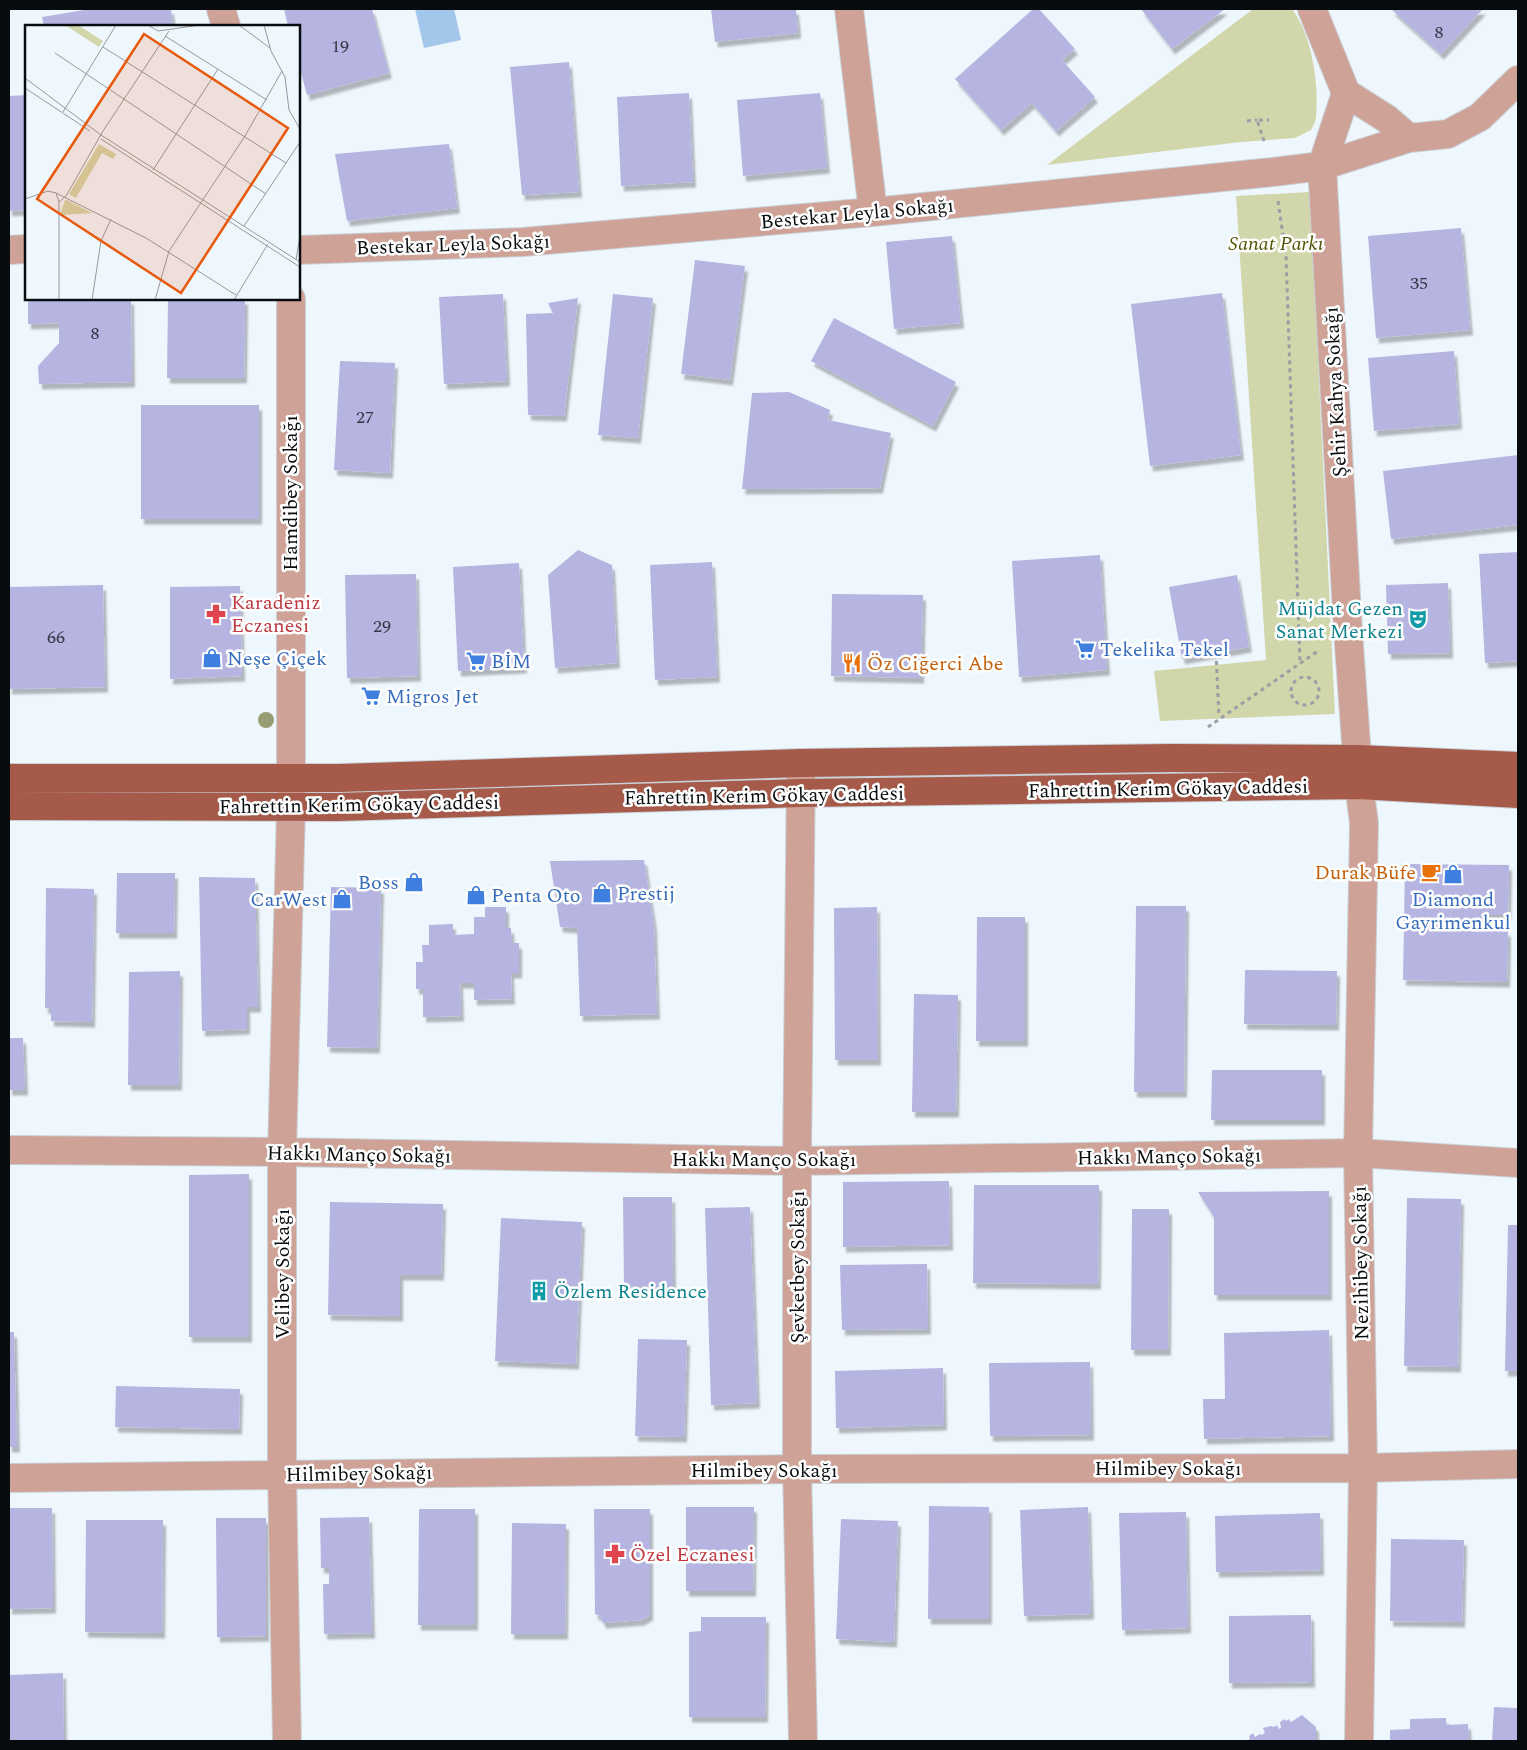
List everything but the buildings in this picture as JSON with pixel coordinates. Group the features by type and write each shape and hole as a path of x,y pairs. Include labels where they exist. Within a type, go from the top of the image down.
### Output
{"main road":[{"name":"Fahrettin Kerim Gökay Caddesi","path":"9,778 291,779 801,763 1171,758 1358,772 1518,794"},
{"name":"Fahrettin Kerim Gökay Caddesi","path":"9,806 291,808 801,793 1518,766"}],"street":[{"path":"221,9 226,25"},
{"path":"849,9 873,212"},
{"path":"1312,9 1346,93 1387,120 1409,138"},
{"name":"Bestekar Leyla Sokağı","path":"300,250 523,242 873,212 1322,166 1409,138 1448,134 1480,117 1518,80"},
{"name":"Şehir Kahya Sokağı","path":"1346,93 1322,166 1348,631 1358,772"},
{"path":"9,250 25,249"},
{"name":"Hamdibey Sokağı","path":"290,300 291,808"},
{"name":"Şevketbey Sokağı","path":"801,763 797,1161 797,1469 803,1741"},
{"name":"Nezihibey Sokağı","path":"1358,772 1364,823 1358,1153 1363,1468 1359,1741"},
{"name":"Velibey Sokağı","path":"287,1741 282,1474 282,1152 291,808"},
{"name":"Hakkı Manço Sokağı","path":"9,1150 282,1152 797,1161 1358,1153 1518,1163"},
{"name":"Hilmibey Sokağı","path":"9,1478 797,1469 1363,1468 1518,1464"}],"path":[{"path":"1247,121 1257,120"},
{"path":"1273,172 1286,256 1300,664"},
{"path":"1171,758 1219,718 1290,672 1348,631"},
{"path":"1216,653 1219,718"},
{"path":"1304,676 1312,678 1318,685 1319,694 1314,702 1306,706 1297,704 1291,696 1290,688 1295,680 1304,676"}],"green space":[{"path":"1253,9 1292,9 1305,32 1313,60 1317,103 1316,118 1311,130 1295,138 1241,142 1047,165"},
{"name":"Sanat Parkı","path":"1310,192 1335,714 1160,721 1154,671 1266,660 1236,196"}],"water":[{"path":"415,9 454,9 461,40 424,48"}],"place":[{"name":"Karadeniz Eczanesi","path":"216,614"},
{"name":"Müjdat Gezen Sanat Merkezi","path":"1418,619"},
{"name":"Tekelika Tekel","path":"1085,649"},
{"name":"Neşe Çiçek","path":"212,658"},
{"name":"BİM","path":"476,661"},
{"name":"Öz Ciğerci Abe","path":"852,663"},
{"name":"Migros Jet","path":"371,696"},
{"name":"Durak Büfe","path":"1431,872"},
{"name":"Diamond Gayrimenkul","path":"1453,874"},
{"name":"Boss","path":"414,882"},
{"name":"Prestij","path":"602,893"},
{"name":"Penta Oto","path":"476,895"},
{"name":"CarWest","path":"342,899"},
{"name":"Özlem Residence","path":"539,1291"},
{"name":"Özel Eczanesi","path":"615,1554"}]}
